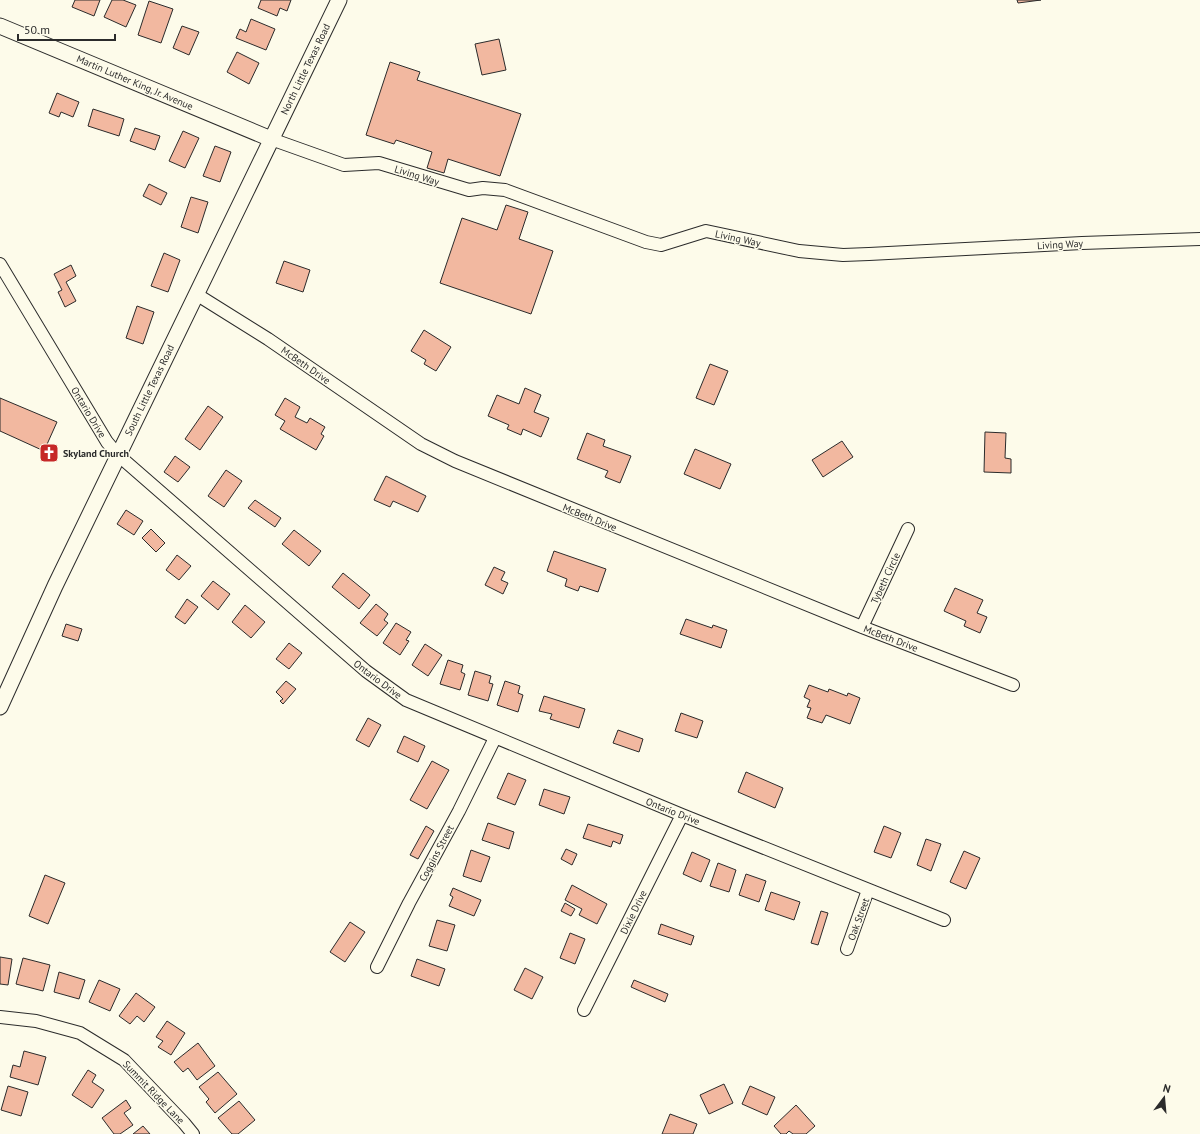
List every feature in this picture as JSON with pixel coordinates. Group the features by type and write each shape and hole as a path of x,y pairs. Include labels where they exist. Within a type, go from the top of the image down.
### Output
{"street":[{"name":"North Little Texas Road","path":"271,139 339,0"},
{"name":"Martin Luther King, Jr. Avenue","path":"0,26 271,139"},
{"name":"Living Way","path":"271,139 344,165 379,163 469,190 483,188 505,190 646,242 661,245 706,231 799,251 843,255 1082,243 1200,239"},
{"name":"South Little Texas Road","path":"0,707 55,586 271,139"},
{"name":"Ontario Drive","path":"0,264 107,442 118,455 366,672 406,700 682,815 944,920"},
{"name":"McBeth Drive","path":"196,294 268,339 421,444 455,461 862,628 1013,686"},
{"name":"Tybeth Circle","path":"862,628 908,529"},
{"name":"Coggins Street","path":"377,967 409,903 459,811 495,738"},
{"name":"Dixie Drive","path":"584,1010 682,815"},
{"name":"Oak Street","path":"847,949 868,890"},
{"name":"Summit Ridge Lane","path":"0,1017 36,1021 80,1033 124,1060 193,1134"}],"building":[{"path":"75,0 100,0 94,16 72,7"},
{"path":"112,0 123,0 136,5 126,27 104,17"},
{"path":"261,0 291,0 287,11 280,8 277,16 258,8"},
{"path":"1017,0 1041,0 1018,3"},
{"path":"149,1 173,9 161,43 138,35"},
{"path":"251,19 275,29 266,50 236,38 240,29 246,32"},
{"path":"182,26 199,32 189,55 173,48"},
{"path":"499,39 506,70 482,75 475,44"},
{"path":"237,52 259,63 249,84 227,72"},
{"path":"390,62 420,72 417,80 521,114 500,176 448,159 444,173 427,168 432,152 396,140 394,144 366,135"},
{"path":"57,93 79,102 73,117 61,112 59,117 49,113"},
{"path":"93,109 124,119 119,136 88,126"},
{"path":"135,128 160,136 155,150 130,141"},
{"path":"183,131 199,138 185,168 169,161"},
{"path":"215,146 231,152 220,182 203,176"},
{"path":"149,184 167,193 161,205 143,196"},
{"path":"191,197 208,202 198,233 181,227"},
{"path":"506,205 528,212 519,239 553,251 531,314 440,283 462,218 497,230"},
{"path":"164,253 180,260 168,292 151,286"},
{"path":"284,261 310,270 303,292 276,283"},
{"path":"71,265 76,276 66,282 76,301 65,307 58,292 62,290 54,274"},
{"path":"137,306 154,312 143,344 126,338"},
{"path":"424,330 451,347 436,371 424,364 426,360 411,351"},
{"path":"710,364 728,371 714,405 696,398"},
{"path":"525,388 541,395 534,412 549,418 541,437 523,429 521,435 507,429 509,425 488,416 497,395 519,404"},
{"path":"0,398 57,422 44,451 0,431"},
{"path":"285,398 300,407 295,417 307,423 310,418 325,427 321,434 324,436 316,450 280,429 285,421 275,415"},
{"path":"208,406 223,417 200,450 185,439"},
{"path":"985,432 1006,433 1005,458 1011,459 1011,473 984,472"},
{"path":"587,433 605,440 603,446 631,456 620,483 605,477 608,471 577,459"},
{"path":"842,441 853,457 823,477 812,460"},
{"path":"695,449 731,464 720,489 684,474"},
{"path":"175,456 190,467 178,482 164,472"},
{"path":"226,470 242,481 224,507 208,496"},
{"path":"386,476 426,496 418,512 393,501 390,507 374,500"},
{"path":"255,500 281,518 275,527 248,508"},
{"path":"126,510 143,521 134,535 117,524"},
{"path":"151,529 165,543 156,552 142,538"},
{"path":"294,530 321,551 309,566 282,544"},
{"path":"554,551 606,569 598,592 580,586 578,591 565,586 567,579 547,571"},
{"path":"177,555 191,566 179,580 166,570"},
{"path":"494,567 505,572 501,580 508,583 503,594 485,585"},
{"path":"343,573 370,595 359,609 332,587"},
{"path":"213,581 230,594 218,610 201,596"},
{"path":"955,588 983,600 977,613 987,617 980,633 964,626 966,621 944,611"},
{"path":"187,599 198,607 185,624 175,617"},
{"path":"376,604 388,614 384,620 388,623 377,636 360,623"},
{"path":"245,605 265,622 251,638 232,622"},
{"path":"686,619 712,628 713,625 727,630 721,648 680,634"},
{"path":"396,623 411,632 406,640 409,641 400,655 383,643"},
{"path":"66,624 82,629 78,641 62,636"},
{"path":"289,643 302,653 289,669 276,659"},
{"path":"425,644 442,655 428,676 412,665"},
{"path":"448,660 463,665 461,672 465,674 460,690 440,684"},
{"path":"475,671 491,676 489,683 493,684 488,701 468,695"},
{"path":"286,681 296,689 283,704 280,701 283,699 276,692"},
{"path":"505,681 520,686 518,693 523,695 518,712 497,705"},
{"path":"809,685 828,692 829,689 847,696 848,693 860,698 850,724 826,715 822,723 807,718 811,708 807,707 810,700 804,697"},
{"path":"544,696 585,709 579,728 550,719 552,714 539,711"},
{"path":"681,713 703,721 697,738 675,731"},
{"path":"368,718 381,725 369,747 356,740"},
{"path":"618,730 643,739 639,752 613,743"},
{"path":"404,736 425,746 418,762 397,752"},
{"path":"432,761 449,770 427,809 410,800"},
{"path":"746,772 783,788 775,808 738,792"},
{"path":"508,773 526,780 515,805 497,798"},
{"path":"544,789 570,797 564,814 539,805"},
{"path":"488,823 514,832 509,849 482,840"},
{"path":"588,824 623,835 620,844 613,841 611,847 583,838"},
{"path":"426,826 434,831 418,859 410,855"},
{"path":"884,826 901,833 891,858 874,852"},
{"path":"926,839 941,844 931,871 917,865"},
{"path":"566,849 577,854 572,865 561,859"},
{"path":"471,850 490,857 481,882 463,876"},
{"path":"964,851 980,858 966,889 950,882"},
{"path":"692,852 710,860 701,882 683,874"},
{"path":"718,863 736,870 729,892 710,886"},
{"path":"746,874 766,881 759,902 739,895"},
{"path":"45,875 65,883 48,924 29,916"},
{"path":"572,885 607,904 597,924 579,915 582,909 565,900"},
{"path":"453,888 481,900 474,916 449,906 453,897 450,895"},
{"path":"771,892 800,902 794,920 765,910"},
{"path":"565,903 575,909 571,916 561,911"},
{"path":"821,911 828,913 818,945 811,943"},
{"path":"437,920 455,925 447,951 429,946"},
{"path":"350,922 365,932 345,962 330,952"},
{"path":"661,924 694,936 691,945 658,934"},
{"path":"570,933 585,939 575,964 560,958"},
{"path":"0,957 12,959 8,985 0,984"},
{"path":"23,958 50,965 43,991 16,984"},
{"path":"417,959 445,969 439,986 411,976"},
{"path":"525,968 543,977 532,999 514,990"},
{"path":"59,972 85,980 79,999 54,992"},
{"path":"99,980 120,989 110,1011 89,1002"},
{"path":"634,980 668,994 665,1002 631,987"},
{"path":"136,993 155,1007 144,1022 137,1016 130,1024 119,1016"},
{"path":"167,1021 185,1033 171,1055 158,1047 163,1041 156,1037"},
{"path":"198,1043 215,1066 197,1080 188,1068 183,1072 174,1062"},
{"path":"24,1051 46,1057 38,1085 10,1077 13,1065 20,1067"},
{"path":"88,1070 96,1075 92,1082 104,1090 92,1108 72,1095"},
{"path":"218,1072 237,1094 215,1113 206,1102 209,1099 199,1087"},
{"path":"724,1084 733,1103 709,1114 700,1095"},
{"path":"8,1086 28,1092 21,1116 1,1110"},
{"path":"750,1086 775,1097 767,1115 742,1104"},
{"path":"126,1100 131,1108 124,1113 133,1125 120,1134 114,1134 102,1118"},
{"path":"239,1101 255,1120 238,1134 232,1134 218,1118"},
{"path":"796,1105 815,1126 806,1134 793,1134 789,1131 786,1134 781,1134 774,1126"},
{"path":"670,1114 697,1124 693,1134 662,1134"},
{"path":"143,1126 150,1134 133,1134"}],"place":[{"name":"Skyland Church","path":"49,453"}]}
